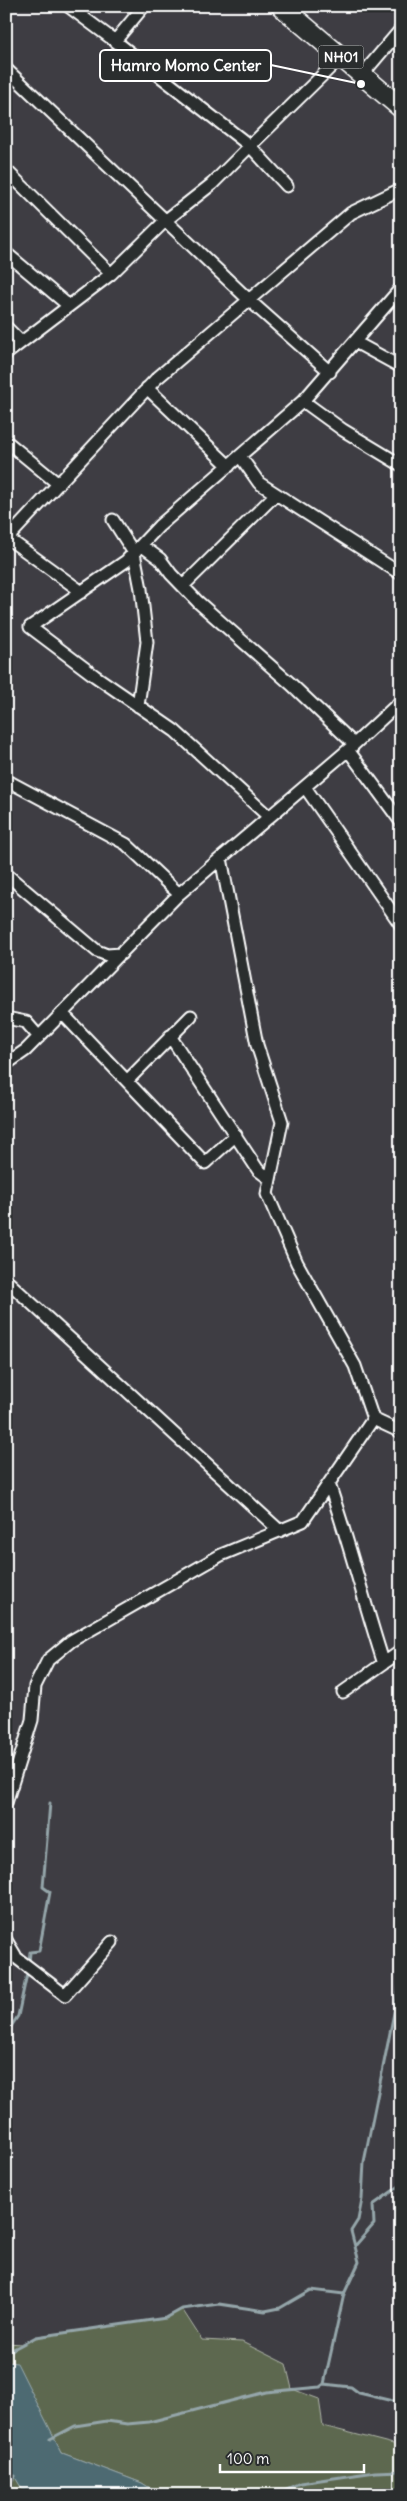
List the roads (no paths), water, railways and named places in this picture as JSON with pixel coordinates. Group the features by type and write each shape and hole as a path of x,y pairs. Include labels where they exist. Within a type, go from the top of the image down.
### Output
{"highway":[{"name":"NH01","path":"281,6 401,108"}],"street":[{"path":"68,6 250,146 287,186"},
{"path":"115,42 144,6"},
{"path":"362,75 401,29"},
{"path":"6,354 111,274 165,222 212,184 341,57"},
{"path":"6,69 165,222 330,372"},
{"path":"6,170 111,274"},
{"path":"82,592 7,538 147,388 211,330 249,300 350,213 401,189"},
{"path":"6,252 69,306"},
{"path":"268,816 175,730 138,706 30,627 126,561 159,526 303,401 401,288"},
{"path":"6,327 21,342"},
{"path":"354,342 401,367"},
{"path":"147,388 229,466"},
{"path":"303,401 343,430 401,465"},
{"path":"6,441 57,484"},
{"path":"240,456 259,483 401,574"},
{"path":"183,586 276,494"},
{"path":"113,520 138,549 160,559 170,574 351,747 401,822"},
{"path":"138,549 147,642 138,706"},
{"path":"6,1064 26,1050 179,894 268,816 305,787 401,701"},
{"path":"6,780 126,844 179,894"},
{"path":"305,787 401,925"},
{"path":"220,858 257,1045 282,1122 267,1194 297,1263 355,1366 373,1419 401,1432"},
{"path":"6,874 97,951 107,955 121,954"},
{"path":"62,1013 205,1163 236,1135"},
{"path":"127,1081 191,1016"},
{"path":"6,1018 26,1022 39,1037"},
{"path":"170,1036 258,1170 270,1179"},
{"path":"6,1280 280,1531"},
{"path":"6,1803 32,1720 35,1686 48,1660 71,1641 221,1555 303,1521 373,1419"},
{"path":"329,1484 350,1545 364,1600 383,1661"},
{"path":"343,1692 383,1661 401,1650"},
{"path":"6,1940 15,1954 10,1958 28,1967 65,1995 112,1942"}],"water":[{"path":"6,2362 17,2363 62,2453 142,2483 161,2495 48,2495 22,2489 6,2462"}],"waterway":[{"path":"29,1963 30,1952 39,1951 50,1892 43,1887 50,1803"},
{"path":"6,2034 18,2016 28,1969"},
{"path":"50,2439 75,2426 107,2421 127,2424 149,2422 266,2392 320,2387 324,2384 344,2294 359,2262 351,2231 358,2220 362,2199 364,2162 401,1978"},
{"path":"355,2246 374,2224 373,2205 401,2185"},
{"path":"6,2353 36,2337 166,2318 182,2309 219,2304 265,2311 280,2308 311,2290 344,2294"},
{"path":"324,2384 351,2387 359,2393 401,2403"},
{"path":"273,2495 300,2483 375,2472 401,2471"},
{"path":"6,2488 15,2476"}],"place":[{"name":"Hamro Momo Center","path":"361,84"}]}
